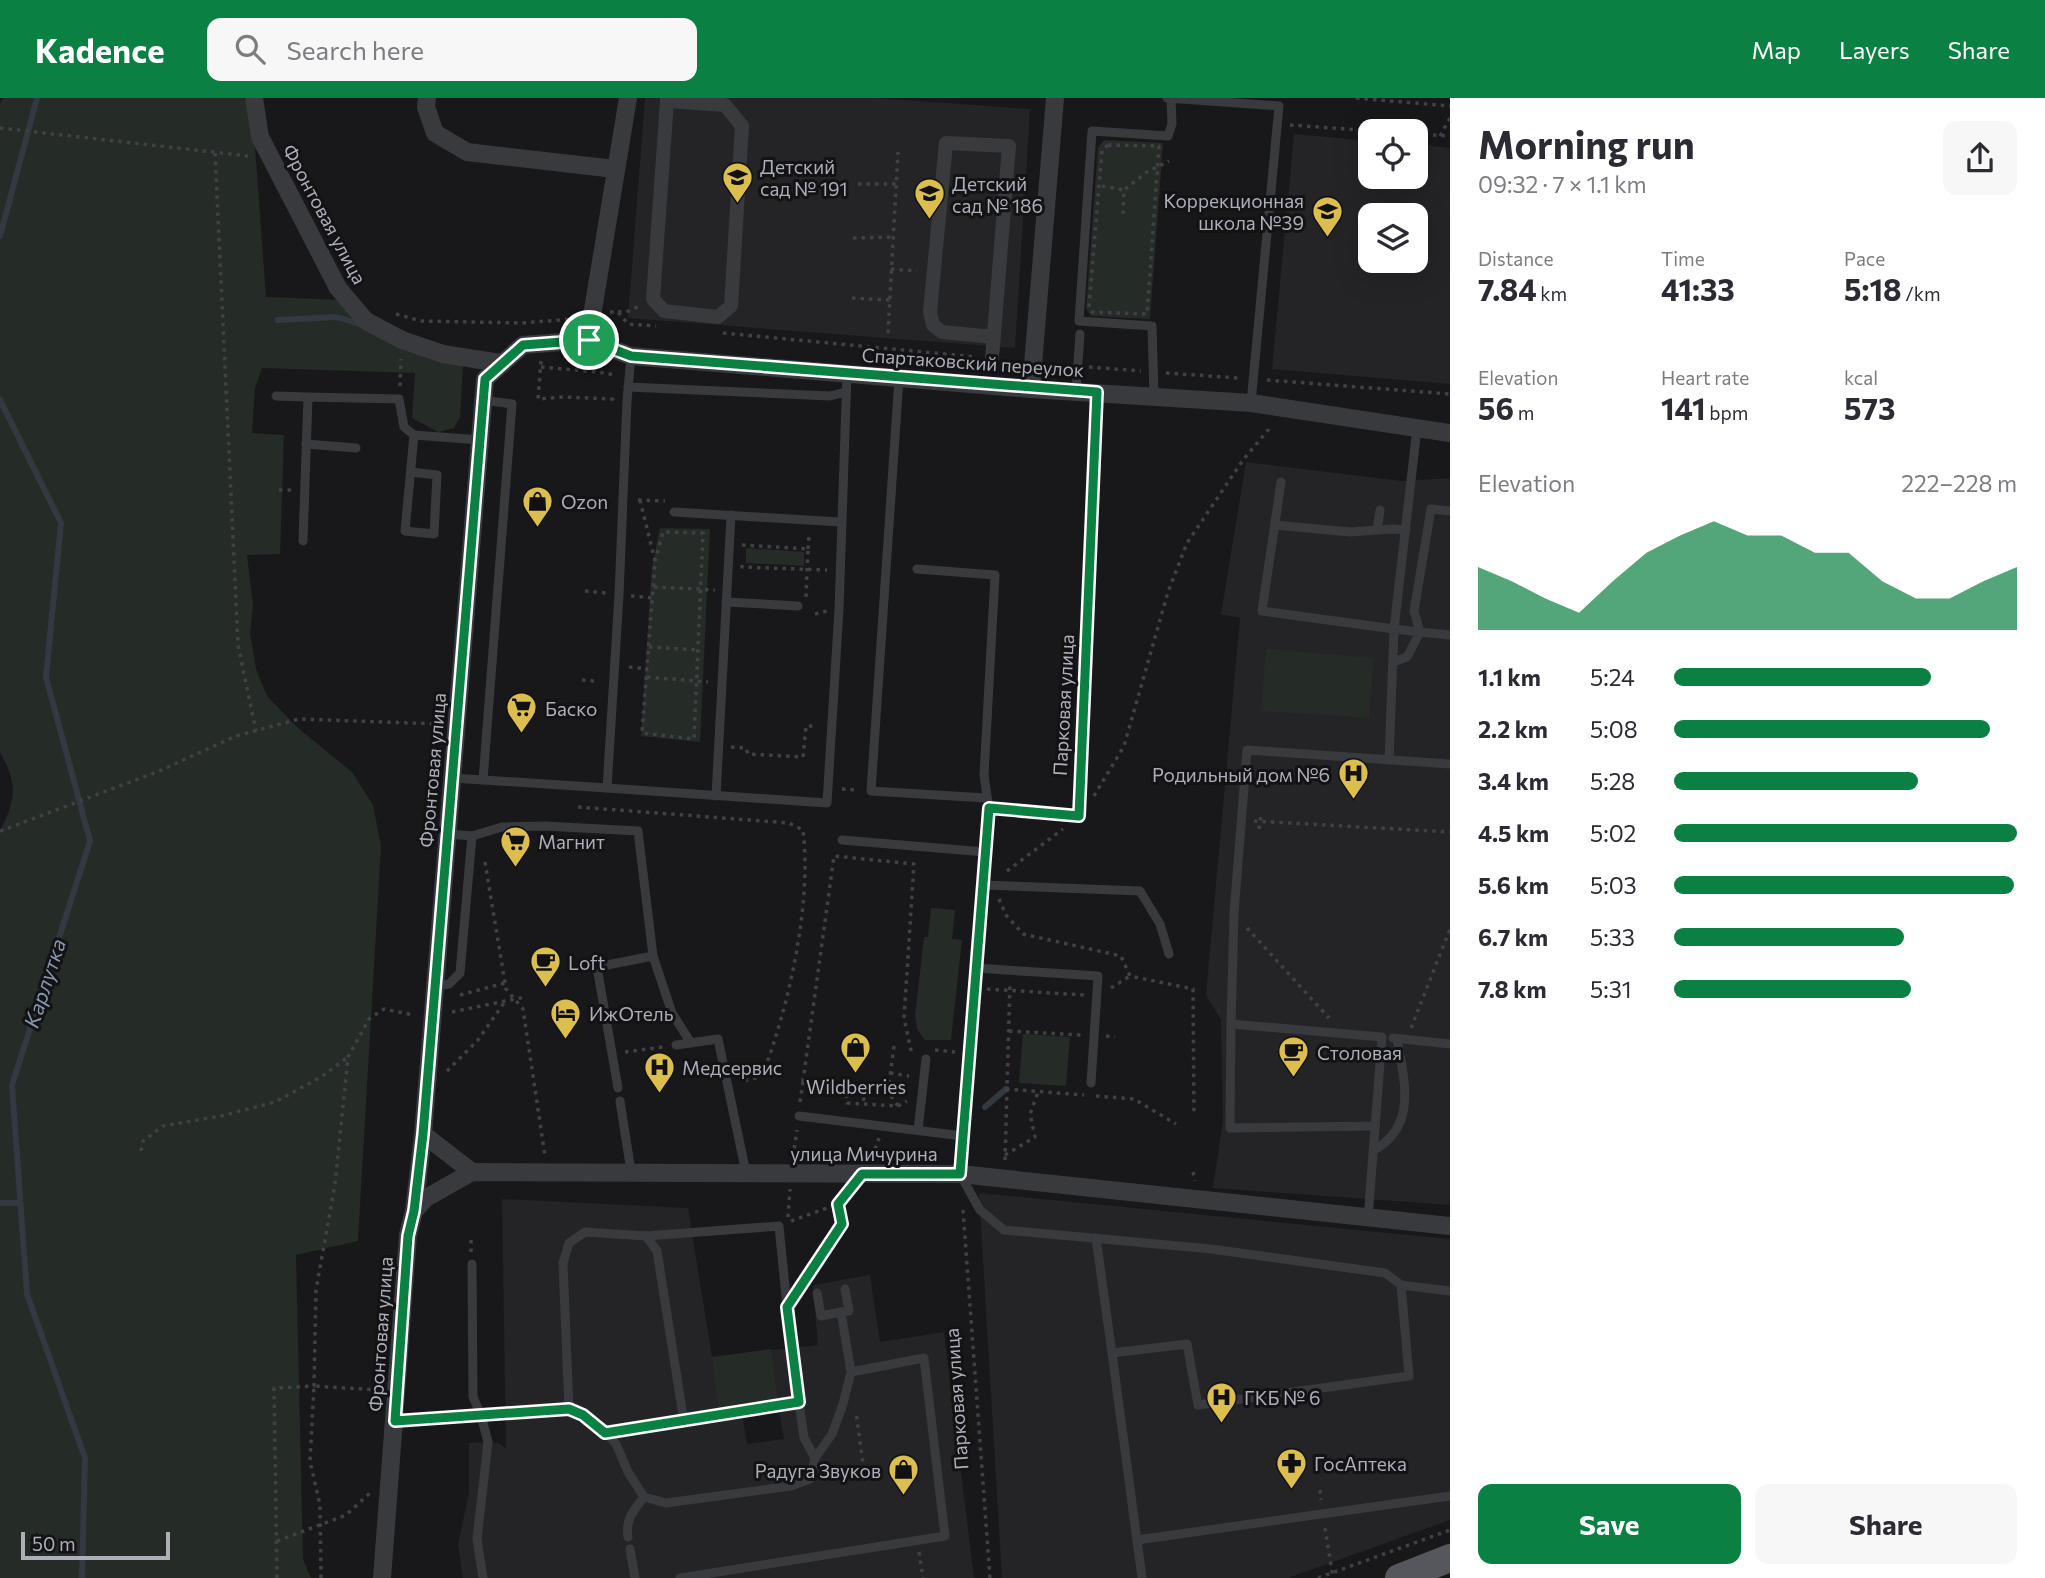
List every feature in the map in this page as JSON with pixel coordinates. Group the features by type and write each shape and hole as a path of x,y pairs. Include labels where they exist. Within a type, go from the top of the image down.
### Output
{"main road":[{"path":"1399,1578 1450,1558"}],"street":[{"name":"Фронтовая улица","path":"254,98 260,137 338,288 366,321 402,340 443,354 500,363"},
{"path":"427,98 426,107 435,133 467,152 615,169"},
{"path":"589,340 628,98"},
{"path":"1031,389 1055,98"},
{"path":"667,99 725,105 743,126 732,306 718,317 664,311 653,299 667,99"},
{"path":"992,358 1009,146 947,143 930,312 933,325 942,332 993,337"},
{"name":"Спартаковский переулок","path":"500,363 523,345 589,340 631,356 847,383 898,378 1251,403 1450,433"},
{"name":"Фронтовая улица","path":"382,1578 408,1236 414,1211 423,1134 485,379 500,363"},
{"path":"423,1134 472,1172"},
{"name":"улица Мичурина","path":"414,1211 426,1198 472,1172 960,1174 1450,1226"}],"lane":[{"path":"1154,396 1153,326 1079,321 1092,131 1168,136 1172,124 1168,99 1279,106 1251,403"},
{"path":"1076,391 1080,334"},
{"path":"607,789 631,356"},
{"path":"898,378 871,791 988,803"},
{"path":"628,387 830,396 847,383"},
{"path":"453,778 827,803 847,383"},
{"name":"Парковая улица","path":"988,803 1079,816 1097,392"},
{"path":"276,396 399,399 404,427 415,435 480,440"},
{"path":"303,541 308,397"},
{"path":"482,780 512,404 483,400"},
{"path":"1388,760 1394,629 1417,428"},
{"path":"411,472 437,475 433,534 405,531 411,472 415,435"},
{"path":"306,444 356,448"},
{"path":"1281,482 1262,611 1450,635"},
{"path":"1393,662 1407,657 1420,632 1414,611 1431,509 1450,511"},
{"path":"1377,530 1380,510"},
{"path":"674,512 840,522"},
{"path":"716,796 731,515"},
{"path":"1275,524 1350,532 1406,530"},
{"path":"917,569 995,575 984,775 988,803 985,852 987,885 969,1052 960,1174 980,1210 1004,1230 1211,1249 1385,1273 1401,1285 1450,1290"},
{"path":"726,602 802,606"},
{"path":"1375,1126 1230,1128 1234,913 1247,750 1450,764"},
{"path":"448,834 472,836 502,827 638,831 653,956 672,1013 691,1042"},
{"path":"436,986 449,984 460,973 472,836"},
{"path":"842,840 985,852"},
{"path":"987,885 1140,891 1160,924 1169,954"},
{"path":"618,1088 597,967 653,956"},
{"path":"980,968 1098,976 1091,1083"},
{"path":"1231,1024 1450,1044"},
{"path":"1368,1218 1382,1037"},
{"path":"676,1045 718,1039 746,1173"},
{"path":"1374,1150 1392,1136 1405,1108 1406,1088 1401,1039"},
{"path":"918,1130 924,1054"},
{"path":"620,1101 631,1171"},
{"path":"799,1116 963,1136"},
{"path":"569,1409 564,1263 569,1243 585,1232 646,1236 779,1226 804,1438 815,1458"},
{"path":"605,1433 684,1422 657,1251 646,1236"},
{"path":"1096,1238 1142,1578"},
{"path":"472,1264 473,1397 488,1442 477,1539 483,1578"},
{"path":"1112,1353 1187,1344 1198,1405 1409,1376 1401,1285"},
{"path":"817,1293 821,1316 849,1311 845,1289"},
{"path":"395,1421 569,1409 583,1415 616,1444 628,1472 644,1497 666,1503 791,1486 810,1479 815,1458 832,1434 843,1404 851,1372 841,1312"},
{"path":"680,1578 945,1536 924,1358 851,1372"},
{"path":"1137,1540 1450,1496"},
{"path":"628,1537 626,1525 644,1497"},
{"path":"630,1549 635,1578"}],"path":[{"path":"1356,98 1450,106 1450,99"},
{"path":"1440,136 1450,118"},
{"path":"1277,124 1358,130"},
{"path":"0,128 250,156"},
{"path":"1428,135 1450,136"},
{"path":"1108,145 1159,146 1147,314 1092,312 1089,307 1099,186 1102,150 1108,145"},
{"path":"888,333 898,152"},
{"path":"215,153 238,645 257,731"},
{"path":"1099,186 1124,190 1169,162"},
{"path":"858,184 896,184"},
{"path":"1123,214 1124,190"},
{"path":"853,239 893,237"},
{"path":"891,269 934,272"},
{"path":"852,298 890,300"},
{"path":"618,312 629,311 653,299"},
{"path":"396,314 421,321 522,323 570,320 594,310"},
{"path":"399,399 402,340"},
{"path":"541,367 613,375 613,399 538,399 542,342"},
{"path":"1088,803 1124,746 1168,592 1187,543 1243,460 1268,430 1275,380"},
{"path":"655,561 640,500 670,501"},
{"path":"663,532 703,533 694,739 642,733 655,561 663,532"},
{"path":"729,544 808,549 802,606"},
{"path":"743,545 742,567 839,570"},
{"path":"654,587 701,591"},
{"path":"585,591 653,598"},
{"path":"649,647 699,650"},
{"path":"614,665 648,669"},
{"path":"647,677 697,681"},
{"path":"582,680 594,681"},
{"path":"0,831 157,772 236,736 299,719 457,725"},
{"path":"727,747 746,748 748,754 803,757 806,726 816,726"},
{"path":"828,788 871,791"},
{"path":"579,807 789,823 803,830 806,852 804,902 775,1044 762,1076 728,1085"},
{"path":"1259,829 1261,815"},
{"path":"1242,820 1450,832"},
{"path":"1069,824 987,885 1006,915 1023,934 1121,956 1130,976 1193,989 1194,1115"},
{"path":"502,827 484,855 506,989 523,1009 547,1172"},
{"path":"862,1174 838,1204 788,1222 791,1173 834,856 914,864 904,1018 912,1049 912,1062"},
{"path":"1234,913 1343,1034"},
{"path":"1401,1039 1450,929"},
{"path":"980,968 983,989 1097,996"},
{"path":"1005,1163 1012,991 1008,970"},
{"path":"459,995 505,983"},
{"path":"460,1011 525,997"},
{"path":"443,1075 478,1040 506,1000"},
{"path":"321,1578 320,1505 310,1461 316,1290 335,1184 348,1057 369,1019 384,1009 433,1019"},
{"path":"1009,1031 1080,1035"},
{"path":"886,1089 889,1085 894,1046"},
{"path":"613,1054 660,1047"},
{"path":"924,1054 969,1052"},
{"path":"141,1151 143,1141 163,1126 221,1116 275,1102 321,1077 348,1057"},
{"path":"890,1073 911,1076 911,1084"},
{"path":"803,1081 863,1089 886,1089"},
{"path":"846,1086 847,1103 898,1106 908,1100 911,1092"},
{"path":"863,1089 864,1104"},
{"path":"886,1089 898,1106"},
{"path":"1006,1089 1134,1099 1176,1124"},
{"path":"1005,1155 1035,1137 1030,1114 1038,1092"},
{"path":"787,1307 842,1224 838,1204"},
{"name":"Парковая улица","path":"963,1217 990,1578"},
{"path":"810,1479 864,1471 851,1372"},
{"path":"277,1578 274,1388 314,1386 381,1390"},
{"path":"684,1422 799,1402"},
{"path":"277,1541 346,1515 374,1489"},
{"path":"1320,1490 1332,1576"},
{"path":"1318,1578 1332,1576 1450,1530"},
{"path":"917,1540 923,1578"}],"shaded area":[{"path":"3,98 244,98 253,119 266,297 345,300 463,363 460,417 454,428 438,432 412,418 415,373 262,368 255,388 252,433 284,435 280,554 247,555 253,605 250,633 256,669 267,696 298,728 352,772 373,805 381,846 358,1241 296,1255 303,1559 311,1578 0,1578 0,831 13,792 10,773 0,752 0,104"},
{"path":"645,98 877,98 1030,109 1015,348 628,318"},
{"name":"Коррекционная школа №39","path":"1294,134 1358,140 1358,189 1428,189 1428,145 1450,148 1450,384 1272,369"},
{"path":"1104,140 1163,143 1150,319 1091,316 1086,309 1098,148"},
{"path":"1246,462 1402,481 1450,478 1450,1205 1213,1188 1223,1120 1221,1020 1206,995 1240,618 1221,614"},
{"path":"660,528 710,529 700,742 641,736 652,567"},
{"path":"746,548 804,552 804,566 746,563"},
{"path":"1266,649 1374,658 1369,718 1261,711"},
{"path":"931,908 955,910 952,939 962,940 951,1040 925,1040 917,1029 915,1016 924,937 928,937"},
{"path":"1023,1034 1070,1037 1066,1086 1019,1083"},
{"name":"ГКБ № 6","path":"979,1193 1450,1239 1450,1520 1288,1578 1002,1578"},
{"path":"502,1199 688,1208 712,1357 818,1345 813,1285 870,1275 880,1342 944,1332 974,1578 463,1578 458,1545 469,1492 469,1443 488,1442 506,1448","holes":["779,1409 784,1439 747,1444 742,1414"]},
{"path":"771,1349 778,1403 719,1411 712,1357"}],"waterway":[{"name":"Карлутка","path":"0,236 37,98"},
{"path":"278,320 337,317 363,325"},
{"name":"Карлутка","path":"0,400 61,523 46,677 90,841 12,1085 27,1294 85,1458 82,1578"},
{"path":"985,1107 1006,1089"},
{"path":"0,1203 20,1203"}],"place":[{"name":"Детский сад № 191","path":"737,204"},
{"name":"Детский сад № 186","path":"929,221"},
{"name":"Коррекционная школа №39","path":"1327,238"},
{"name":"Ozon","path":"538,528"},
{"name":"Баско","path":"522,735"},
{"name":"Родильный дом №6","path":"1353,801"},
{"name":"Магнит","path":"515,868"},
{"name":"Loft","path":"545,989"},
{"name":"ИжОтель","path":"566,1040"},
{"name":"Wildberries","path":"856,1074"},
{"name":"Столовая","path":"1294,1079"},
{"name":"Медсервис","path":"659,1094"},
{"name":"ГКБ № 6","path":"1221,1424"},
{"name":"ГосАптека","path":"1291,1490"},
{"name":"Радуга Звуков","path":"904,1497"}],"route":[{"path":"589,340 631,356 1097,392 1079,816 989,808 960,1174 862,1174 838,1204 842,1224 787,1307 799,1402 605,1433 601,1427 583,1415 569,1409 551,1408 395,1421 408,1236 414,1211 423,1134 485,379 523,345 589,340"}]}
